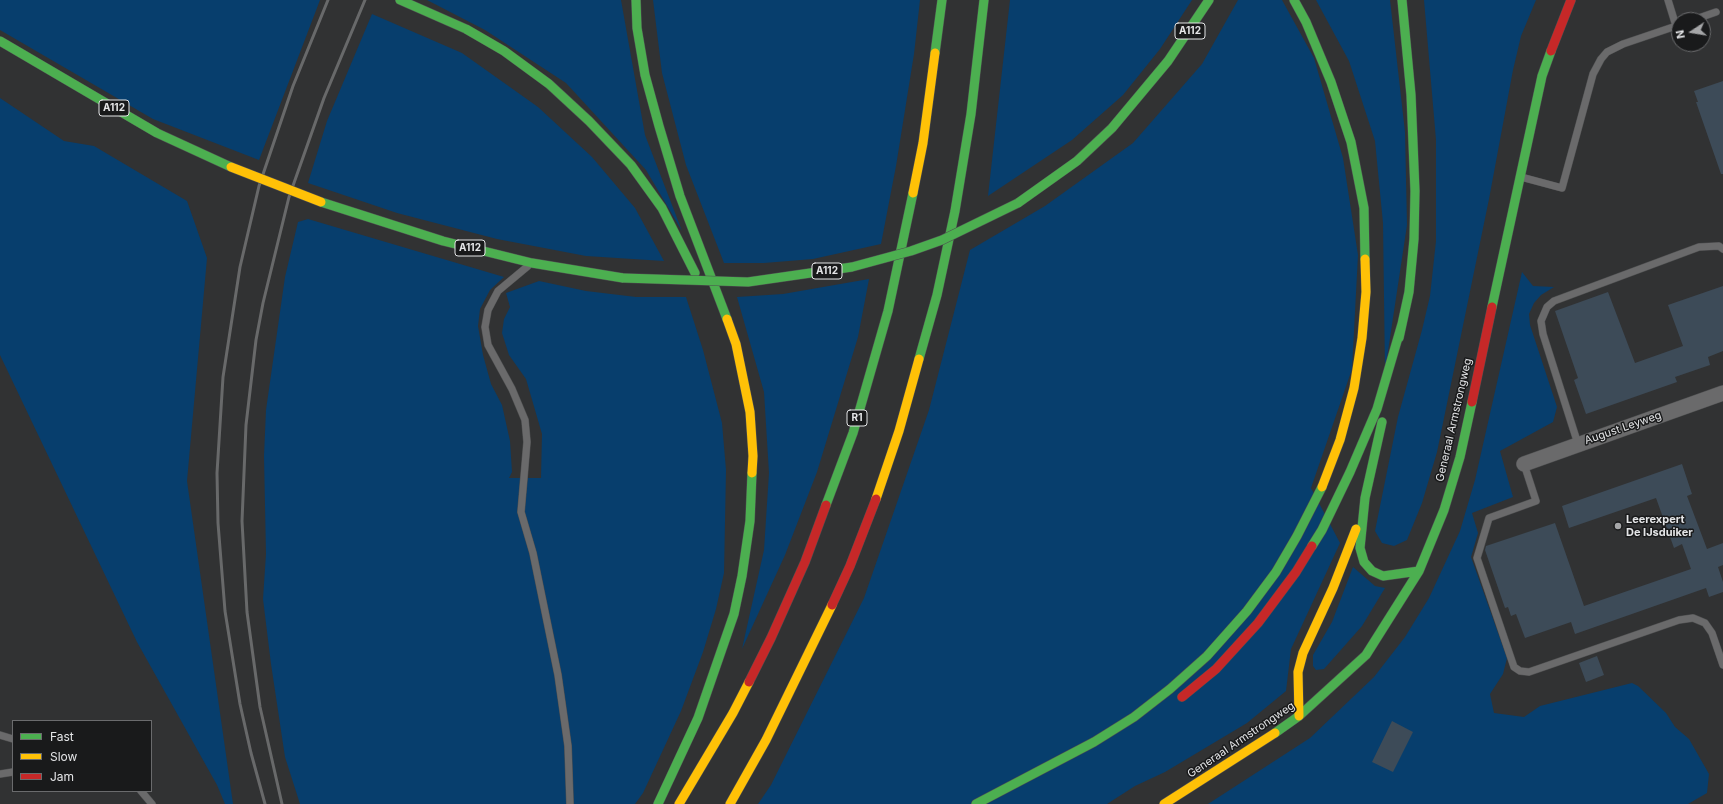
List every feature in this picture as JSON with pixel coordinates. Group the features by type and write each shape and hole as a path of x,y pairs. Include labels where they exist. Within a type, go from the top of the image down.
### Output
{"main road":[{"path":"400,0 466,29 504,51 549,84 589,121 631,165 662,208 682,245 703,290"},
{"path":"636,0 637,28 645,75 659,126 680,196 736,344 750,412 753,456 750,521 742,576 734,614 698,718 658,804"},
{"name":"R1","path":"679,804 733,713 771,638 805,562 852,433 888,311 924,143 942,0"},
{"path":"730,804 766,740 827,616 855,552 899,431 937,295 955,211 971,114 984,0"},
{"name":"A112","path":"0,41 157,133 231,167 321,202 443,241 532,263 623,278 675,281 748,282 852,267 911,251 942,240 1018,203 1077,161 1112,128 1168,61 1209,0"},
{"path":"978,804 1094,742 1134,717 1170,689 1207,656 1246,611 1276,572 1327,476 1340,440 1354,388 1362,338 1366,292 1364,208 1352,142 1331,82 1306,22 1294,0"},
{"path":"1402,0 1411,95 1415,191 1414,240 1409,292 1365,498 1360,535 1360,548 1364,562 1372,571 1382,576 1419,571"},
{"name":"Generaal Armstrongweg","path":"1164,804 1261,743 1299,716 1366,655 1419,571 1444,510 1460,457 1542,76 1560,24 1571,0"},
{"path":"1176,702 1216,670 1258,623 1296,572 1322,530 1350,472 1377,409 1402,324"},
{"path":"719,325 744,388"},
{"path":"1299,716 1298,672 1303,653 1351,543 1365,498"},
{"path":"978,804 1021,792"}],"street":[{"name":"August Leyweg","path":"1524,464 1723,393"}],"lane":[{"path":"1668,0 1672,12"},
{"path":"1711,14 1716,12"},
{"path":"1520,177 1562,188 1593,74 1601,59 1615,47 1671,27"},
{"path":"1578,444 1543,334 1541,320 1548,307 1554,302 1699,247 1719,246 1723,249"},
{"path":"532,263 498,291 488,310 485,327 488,345 512,389 525,420 527,442 521,512 533,553 558,675 568,746 570,804"},
{"path":"1524,464 1536,501 1488,518 1477,558 1514,667 1520,671 1529,672 1680,620 1693,618 1705,623 1712,633 1723,665"},
{"path":"0,734 12,739"},
{"path":"0,774 12,772"},
{"path":"142,792 152,804"}],"shaded area":[{"path":"0,0 320,0 259,160 153,119 0,30"},
{"path":"427,0 621,0 645,135 682,231 646,170 566,83 485,30"},
{"path":"653,0 920,0 914,54 896,166 881,244 813,259 764,263 724,263 686,165 662,73"},
{"path":"1010,0 1192,0 1160,49 1123,95 1072,140 988,196"},
{"path":"1238,0 1282,0 1314,58 1343,158 1358,255 1352,369 1311,488 1340,543 1291,649 1286,691 1247,723 1165,772 1135,786 1107,804 758,804 771,785 864,598 929,410 970,250 1045,206 1133,143 1202,64"},
{"path":"1316,0 1390,0 1405,132 1407,225 1385,371 1383,223 1375,141 1349,61"},
{"path":"1424,0 1536,0 1521,36 1513,70 1489,199 1437,452 1422,503 1407,540 1394,546 1382,543 1375,531 1398,417 1430,296 1436,241 1436,140"},
{"path":"372,14 462,53 538,107 592,157 635,208 664,261 586,256 497,239 397,213 308,183 327,121"},
{"path":"0,98 64,141 94,146 187,201 207,258 187,481 233,804 225,804 217,785 137,642 0,355"},
{"path":"308,219 504,277 490,290 480,309 478,326 483,355 491,384 502,405 510,441 512,472 509,478 541,478 542,434 526,379 509,355 502,333 504,319 510,307 506,293 539,281 586,291 636,297 686,297 703,350 722,423 726,470 724,573 716,609 703,652 681,711 643,793 635,804 300,804 285,757 263,599 266,554 264,456 266,410 285,277 298,222"},
{"path":"1522,272 1533,286 1554,287 1541,295 1534,303 1529,314 1530,325 1557,407 1553,422 1500,451 1513,497 1472,513 1478,533 1471,557 1507,658 1503,674 1490,694 1494,713 1524,717 1540,706 1632,683 1638,686 1666,713 1675,727 1689,739 1709,774 1707,793 1688,804 1208,804 1310,738 1374,677 1405,637 1429,598 1460,531 1475,480"},
{"path":"869,279 858,337 817,472 785,555 742,649 764,550 769,473 764,392 737,297 783,294"},
{"path":"1353,567 1375,586 1385,588 1362,626 1324,669 1316,670 1313,666 1313,655 1332,622"}],"building":[{"path":"1723,81 1723,174 1721,174 1696,102 1698,102 1694,91"},
{"path":"1723,286 1723,351 1708,357 1710,365 1675,377 1677,382 1586,414 1574,380 1578,378 1555,311 1608,292 1635,363 1683,346 1668,305"},
{"path":"1682,464 1692,494 1687,496 1707,549 1723,543 1723,565 1718,567 1723,582 1723,592 1709,597 1706,588 1575,634 1571,622 1525,638 1516,614 1511,616 1508,607 1505,608 1485,550 1486,546 1555,523 1584,606 1691,569 1682,544 1674,548 1656,498 1569,528 1562,506"},
{"path":"1597,656 1604,675 1586,682 1579,663"},
{"path":"1392,721 1413,732 1393,772 1372,762"}],"railway":[{"path":"265,804 251,753 240,704 225,611 218,523 217,473 223,377 240,267 259,186 293,86 328,0"},
{"path":"282,804 260,707 247,612 242,521 246,425 256,340 263,303 289,197 324,98 365,0"}],"traffic: fast":[{"path":"400,0 466,29 504,51 549,84 589,121 631,165 662,208 695,273"},
{"path":"636,0 637,28 645,75 659,126 680,196 727,319"},
{"path":"935,53 942,0"},
{"path":"919,359 937,295 955,211 971,114 984,0"},
{"path":"1018,203 1077,161 1112,128 1168,61 1209,0"},
{"path":"1294,0 1306,22 1331,82 1351,142 1364,208 1365,259"},
{"path":"1399,338 1409,292 1414,239 1415,191 1411,95 1402,0"},
{"path":"0,41 157,133 231,167"},
{"path":"1492,307 1542,76 1551,51"},
{"path":"826,505 853,433 888,311 913,193"},
{"path":"321,202 443,241 532,263 623,278"},
{"path":"623,278 748,282 852,267 911,251 942,240 1018,203"},
{"path":"1312,546 1322,530 1350,472 1377,409 1402,324"},
{"path":"1275,733 1299,716 1366,655 1419,571 1444,510 1460,457 1472,402"},
{"path":"1382,422 1365,498 1360,548 1364,562 1372,571 1383,576 1419,571"},
{"path":"658,804 698,718 734,614 742,576 750,521 752,473"},
{"path":"976,804 1094,742 1134,717 1170,689 1207,656 1247,611 1276,572 1297,536 1322,487"}],"traffic: slow":[{"path":"913,193 923,143 935,53"},
{"path":"231,167 321,202"},
{"path":"1322,487 1340,440 1354,388 1362,338 1366,292 1365,259"},
{"path":"727,319 736,344 750,412 753,456 752,473"},
{"path":"876,499 899,431 919,359"},
{"path":"1299,716 1298,672 1303,653 1333,588 1356,529"},
{"path":"730,804 766,740 832,605"},
{"path":"679,804 733,713 749,682"},
{"path":"1164,804 1275,733"}],"traffic: jam":[{"path":"1551,51 1571,0"},
{"path":"1472,402 1492,307"},
{"path":"832,605 850,566 876,499"},
{"path":"749,682 771,638 805,562 826,505"},
{"path":"1182,697 1216,669 1258,623 1296,572 1312,546"}],"place":[{"name":"Leerexpert De IJsduiker","path":"1618,526"}]}
